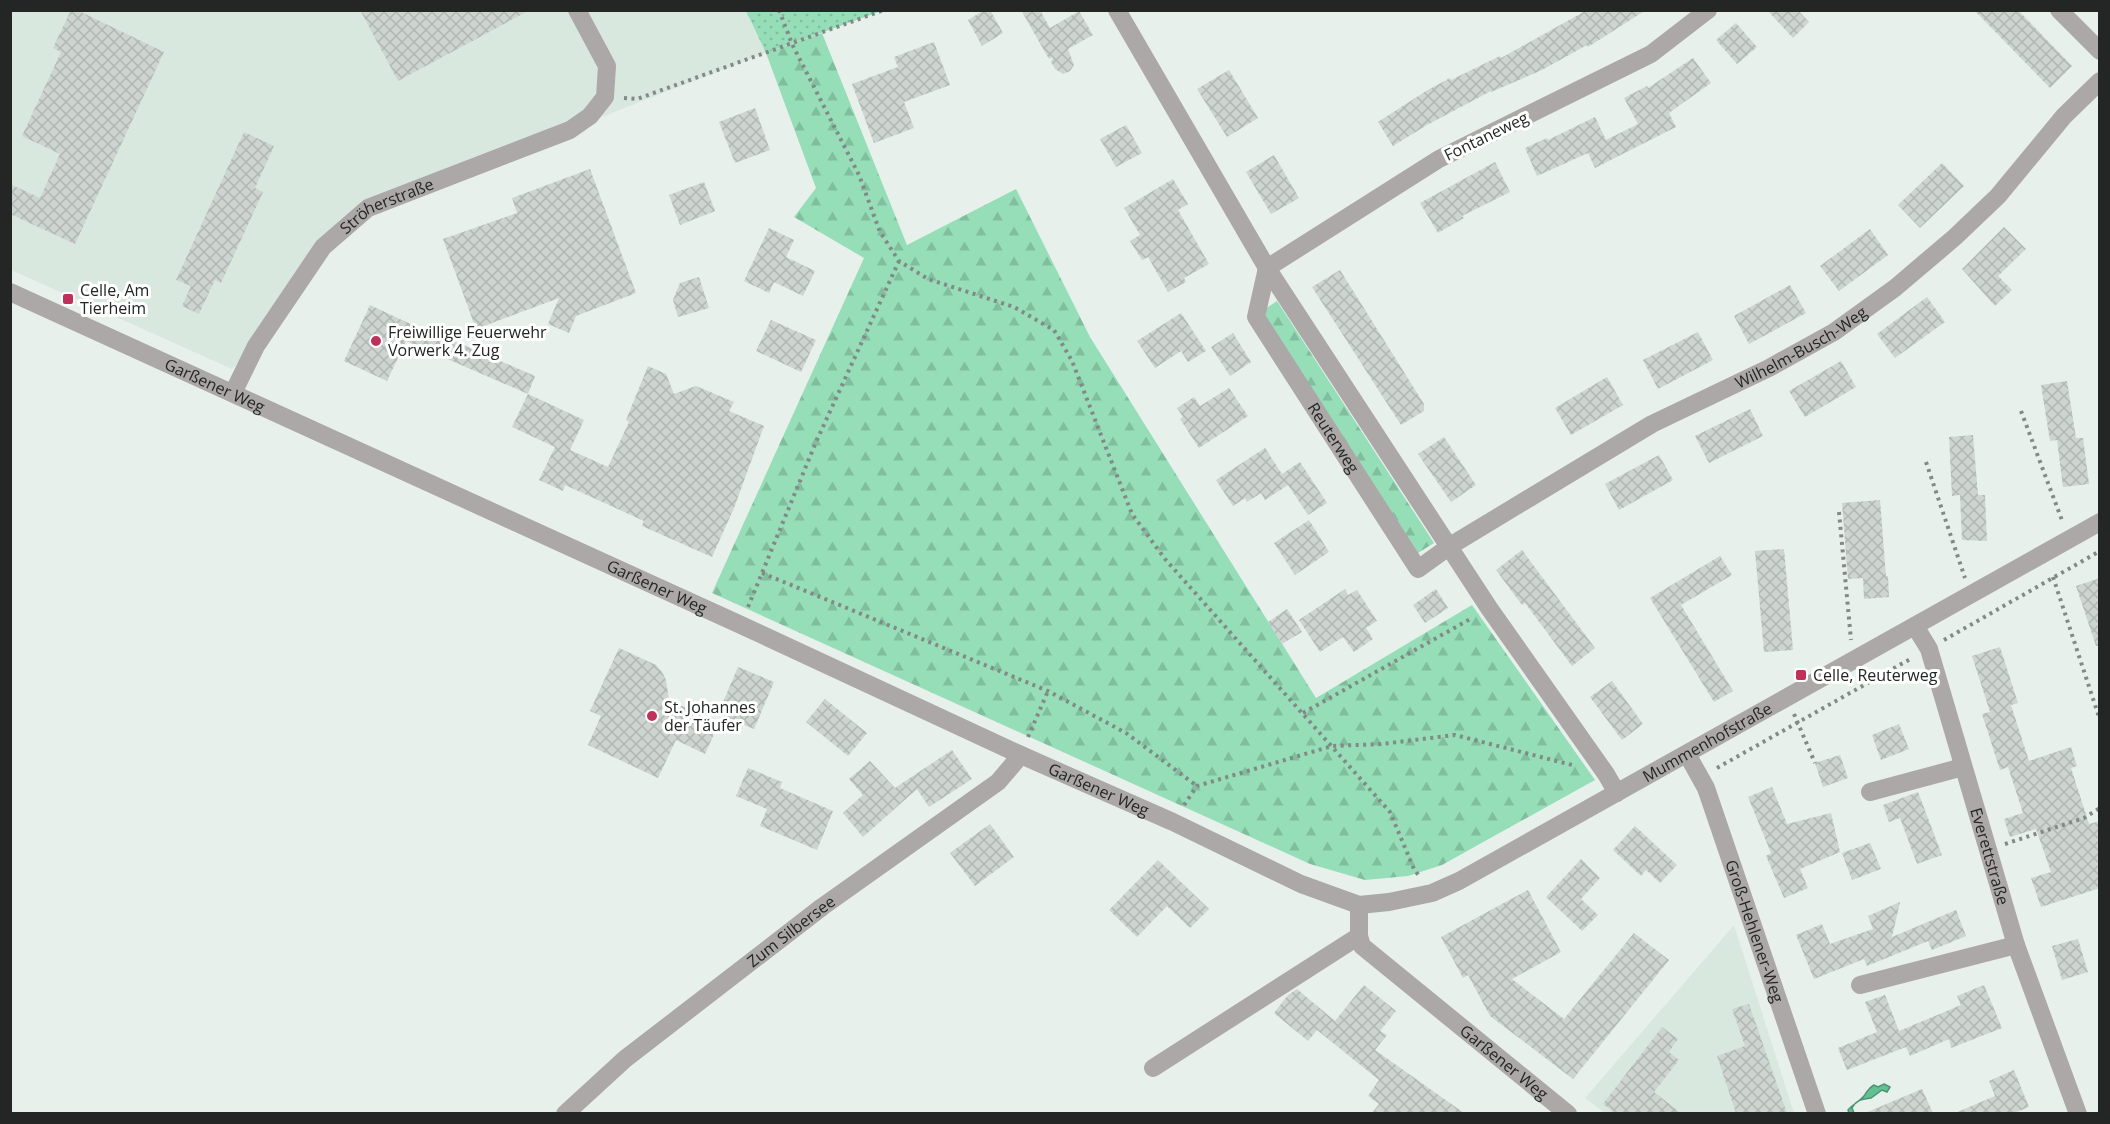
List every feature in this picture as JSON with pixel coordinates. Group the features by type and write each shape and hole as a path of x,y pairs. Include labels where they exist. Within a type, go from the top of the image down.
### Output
{"street":[{"path":"578,10 607,66 605,97"},
{"path":"1117,10 1267,268 1489,608 1617,793"},
{"name":"Fontaneweg","path":"1267,268 1439,159 1651,54 1708,10"},
{"path":"2060,10 2100,51"},
{"name":"Wilhelm-Busch-Weg","path":"1450,546 1652,424 1769,368 1834,332 1869,307 1895,288 1998,196 2064,116 2100,81"},
{"name":"Ströherstraße","path":"232,393 256,346 323,247 368,208 570,130 590,117 605,97"},
{"name":"Reuterweg","path":"1267,268 1256,317 1418,568 1450,546"},
{"name":"Garßener Weg","path":"10,292 1021,755 1173,822 1301,884"},
{"name":"Mummenhofstraße","path":"1301,884 1359,905 1389,902 1432,893 1459,881 2100,522"},
{"name":"Everettstraße","path":"1915,626 1929,649 2016,945 2078,1113"},
{"name":"Groß-Hehlener-Weg","path":"1687,754 1701,778 1714,810 1817,1113"},
{"name":"Zum Silbersee","path":"565,1113 625,1059 803,921 998,782 1021,755"},
{"path":"1870,792 1963,767"},
{"path":"1152,1068 1359,936 1359,905"},
{"name":"Garßener Weg","path":"1359,936 1362,946 1568,1113"},
{"path":"1860,985 2016,945"}],"path":[{"path":"779,10 792,44 859,175 880,232 899,261 928,279 1014,307 1054,330 1072,361 1132,514 1164,559 1390,812 1414,869 1432,893"},
{"path":"605,97 637,99 884,10"},
{"path":"741,625 816,442 899,261"},
{"path":"2021,411 2069,540"},
{"path":"1926,462 1970,595"},
{"path":"1839,513 1852,661"},
{"path":"1701,778 2100,551"},
{"path":"2045,553 2100,720"},
{"path":"762,573 1048,691 1126,733 1197,786"},
{"path":"1303,713 1489,608"},
{"path":"1021,755 1048,691"},
{"path":"1786,698 1815,764"},
{"path":"1173,822 1197,786 1332,746 1382,744 1455,735 1606,774"},
{"path":"1987,850 2084,818 2100,808"}],"shaded area":[{"path":"11,11 746,11 766,53 368,208 323,246 256,346 232,369 11,270"},
{"path":"1734,925 1794,1113 1605,1113 1585,1098"},
{"path":"1884,1084 1890,1087 1887,1092 1882,1090 1871,1098 1859,1101 1874,1085 1878,1087"},
{"path":"1855,1104 1852,1108 1854,1113 1849,1113 1848,1110"}],"green space":[{"path":"746,10 884,10 766,53 746,11"},
{"path":"822,33 907,245 1016,189 1090,337 1316,698 1472,605 1595,780 1442,865 1408,876 1365,880 1310,864 712,593 864,258 794,217 816,188 766,53"},
{"path":"1277,301 1434,543 1418,553 1262,311"}],"building":[{"path":"71,10 77,10 164,52 75,244 10,214 10,184 40,198 60,154 22,136 61,52 53,48"},
{"path":"360,10 530,10 398,81"},
{"path":"984,10 990,10 1003,33 982,46 968,20"},
{"path":"1021,10 1040,10 1050,28 1079,11 1093,35 1068,49 1074,65 1070,71 1063,74 1055,69 1051,62 1053,57 1049,59"},
{"path":"1587,10 1646,10 1588,47 1587,45 1542,70 1491,91 1393,146 1378,122 1450,78 1451,80 1500,56 1501,58"},
{"path":"1767,10 1798,10 1809,22 1793,38"},
{"path":"1974,10 2018,10 2072,66 2050,88"},
{"path":"1736,23 1757,47 1737,64 1716,40"},
{"path":"934,42 950,85 904,102 914,128 874,143 852,84 898,67 894,57"},
{"path":"1693,58 1711,83 1669,113 1676,127 1595,168 1588,153 1537,176 1525,148 1547,138 1548,140 1595,117 1606,140 1638,124 1624,98 1647,86 1648,88"},
{"path":"1229,70 1258,118 1227,137 1197,89"},
{"path":"755,108 770,150 735,163 719,122"},
{"path":"1126,125 1142,153 1116,167 1100,139"},
{"path":"244,132 274,146 255,188 263,192 221,283 215,280 199,314 182,306 191,286 176,280"},
{"path":"1274,155 1299,198 1271,214 1246,172"},
{"path":"1495,162 1510,192 1462,216 1464,218 1438,233 1420,203"},
{"path":"1942,163 1964,186 1920,228 1898,205"},
{"path":"590,169 636,293 576,316 569,333 548,324 559,298 476,329 443,239 517,213 512,198"},
{"path":"1173,179 1188,204 1178,210 1209,264 1184,278 1186,282 1168,292 1148,257 1142,260 1130,241 1140,235 1124,208"},
{"path":"704,182 715,211 680,225 669,195"},
{"path":"2004,227 2026,249 1998,276 2012,290 1995,306 1962,269"},
{"path":"769,228 794,240 786,257 815,271 803,296 774,282 769,293 744,281"},
{"path":"1870,229 1888,255 1839,291 1820,266"},
{"path":"1340,270 1424,404 1424,411 1401,425 1312,287"},
{"path":"699,277 709,308 678,317 673,300 680,283"},
{"path":"1790,285 1806,313 1749,344 1734,316"},
{"path":"1927,297 1945,322 1895,358 1877,334"},
{"path":"370,305 438,337 445,337 535,376 528,394 406,341 387,381 344,361"},
{"path":"1181,313 1206,351 1188,362 1181,351 1155,368 1137,341"},
{"path":"771,320 816,340 801,372 756,351"},
{"path":"1698,332 1713,360 1658,389 1643,360"},
{"path":"1233,333 1251,362 1230,376 1211,347"},
{"path":"1841,361 1856,387 1805,417 1789,391"},
{"path":"648,366 666,374 674,394 696,386 734,402 729,411 764,426 734,508 712,557 642,526 644,521 565,485 563,491 539,480 555,447 512,427 528,394 584,420 570,450 608,467 629,422 626,420"},
{"path":"1607,377 1623,405 1571,435 1555,408"},
{"path":"2067,381 2076,438 2083,438 2089,484 2063,487 2057,440 2050,441 2041,385"},
{"path":"1229,388 1248,416 1199,448 1180,419 1183,417 1177,408 1194,397 1200,406"},
{"path":"1750,409 1763,436 1709,463 1695,436"},
{"path":"1973,435 1978,495 1985,495 1987,541 1962,540 1960,495 1952,496 1949,437"},
{"path":"1444,437 1476,485 1451,502 1418,454"},
{"path":"1265,448 1282,474 1300,462 1327,503 1308,515 1288,485 1265,500 1261,493 1247,502 1245,498 1233,506 1216,480"},
{"path":"1659,455 1673,480 1619,510 1605,484"},
{"path":"1880,500 1889,597 1864,599 1863,578 1848,579 1842,503"},
{"path":"1309,520 1329,552 1295,575 1274,543"},
{"path":"1784,549 1793,650 1764,652 1755,551"},
{"path":"1522,550 1595,648 1572,666 1525,603 1522,605 1496,570"},
{"path":"1720,556 1732,575 1681,605 1733,691 1714,702 1650,598"},
{"path":"2100,578 2100,646 2096,646 2076,586"},
{"path":"1345,589 1348,595 1357,590 1377,621 1366,628 1373,639 1354,652 1343,637 1320,652 1299,620"},
{"path":"1436,589 1448,608 1425,623 1413,605"},
{"path":"1287,609 1302,632 1282,644 1268,622"},
{"path":"2000,647 2018,703 2011,705 2029,761 2071,747 2077,766 2071,768 2089,824 2100,821 2100,888 2041,907 2031,878 2051,872 2036,829 2010,837 2004,819 2023,813 2008,767 2000,770 1982,714 1990,712 1972,656"},
{"name":"St. Johannes der Täufer","path":"619,648 656,665 666,680 669,700 719,723 705,754 676,740 658,778 588,745 601,716 590,711"},
{"path":"738,667 774,682 754,729 718,714"},
{"path":"1612,681 1643,724 1622,740 1590,697"},
{"path":"825,699 867,733 848,756 806,722"},
{"path":"1899,724 1909,749 1881,760 1872,735"},
{"path":"952,750 972,779 929,807 917,789 863,837 843,813 863,795 849,779 870,761 895,788"},
{"path":"1840,755 1848,778 1823,787 1815,763"},
{"path":"748,768 782,782 780,788 833,811 817,850 760,826 767,809 736,796"},
{"path":"1772,787 1787,824 1831,813 1840,852 1800,869 1808,888 1784,898 1766,856 1771,853 1748,797"},
{"path":"1918,792 1942,855 1917,864 1900,818 1889,822 1883,805"},
{"path":"990,824 1014,857 975,886 950,853"},
{"path":"1635,826 1677,865 1660,883 1646,870 1641,876 1613,850"},
{"path":"1870,843 1881,869 1852,880 1842,853"},
{"path":"1581,859 1600,878 1581,899 1598,915 1582,931 1546,897"},
{"path":"1158,860 1209,909 1190,928 1167,906 1137,937 1109,910"},
{"path":"1528,890 1561,952 1512,979 1564,1019 1634,933 1669,960 1573,1079 1490,1016 1468,975 1463,978 1441,937"},
{"path":"1900,902 1892,937 1956,910 1966,936 1932,950 1928,941 1867,966 1864,959 1814,979 1796,935 1822,924 1830,944 1873,929 1868,916"},
{"path":"2078,939 2088,972 2062,980 2052,946"},
{"path":"1364,985 1396,1011 1380,1031 1387,1035 1375,1050 1464,1113 1372,1113 1379,1104 1368,1096 1379,1080 1317,1030 1308,1041 1274,1013 1288,995 1297,989 1335,1021"},
{"path":"1984,985 2002,1028 1951,1048 1949,1039 1910,1056 1906,1047 1847,1070 1838,1048 1877,1032 1865,1002 1885,995 1899,1031 1961,1005 1957,996"},
{"path":"1749,1004 1787,1113 1736,1113 1717,1056 1745,1046 1732,1009"},
{"path":"1662,1027 1678,1039 1669,1052 1679,1060 1654,1092 1681,1113 1615,1113 1603,1104"},
{"path":"2014,1070 2029,1107 2014,1113 1955,1113 1995,1096 1989,1081"},
{"path":"1922,1089 1933,1113 1865,1113"}],"place":[{"name":"Celle, Am Tierheim","path":"68,299"},
{"name":"Freiwillige Feuerwehr Vorwerk 4. Zug","path":"376,341"},
{"name":"Celle, Reuterweg","path":"1801,675"},
{"name":"St. Johannes der Täufer","path":"652,716"}]}
